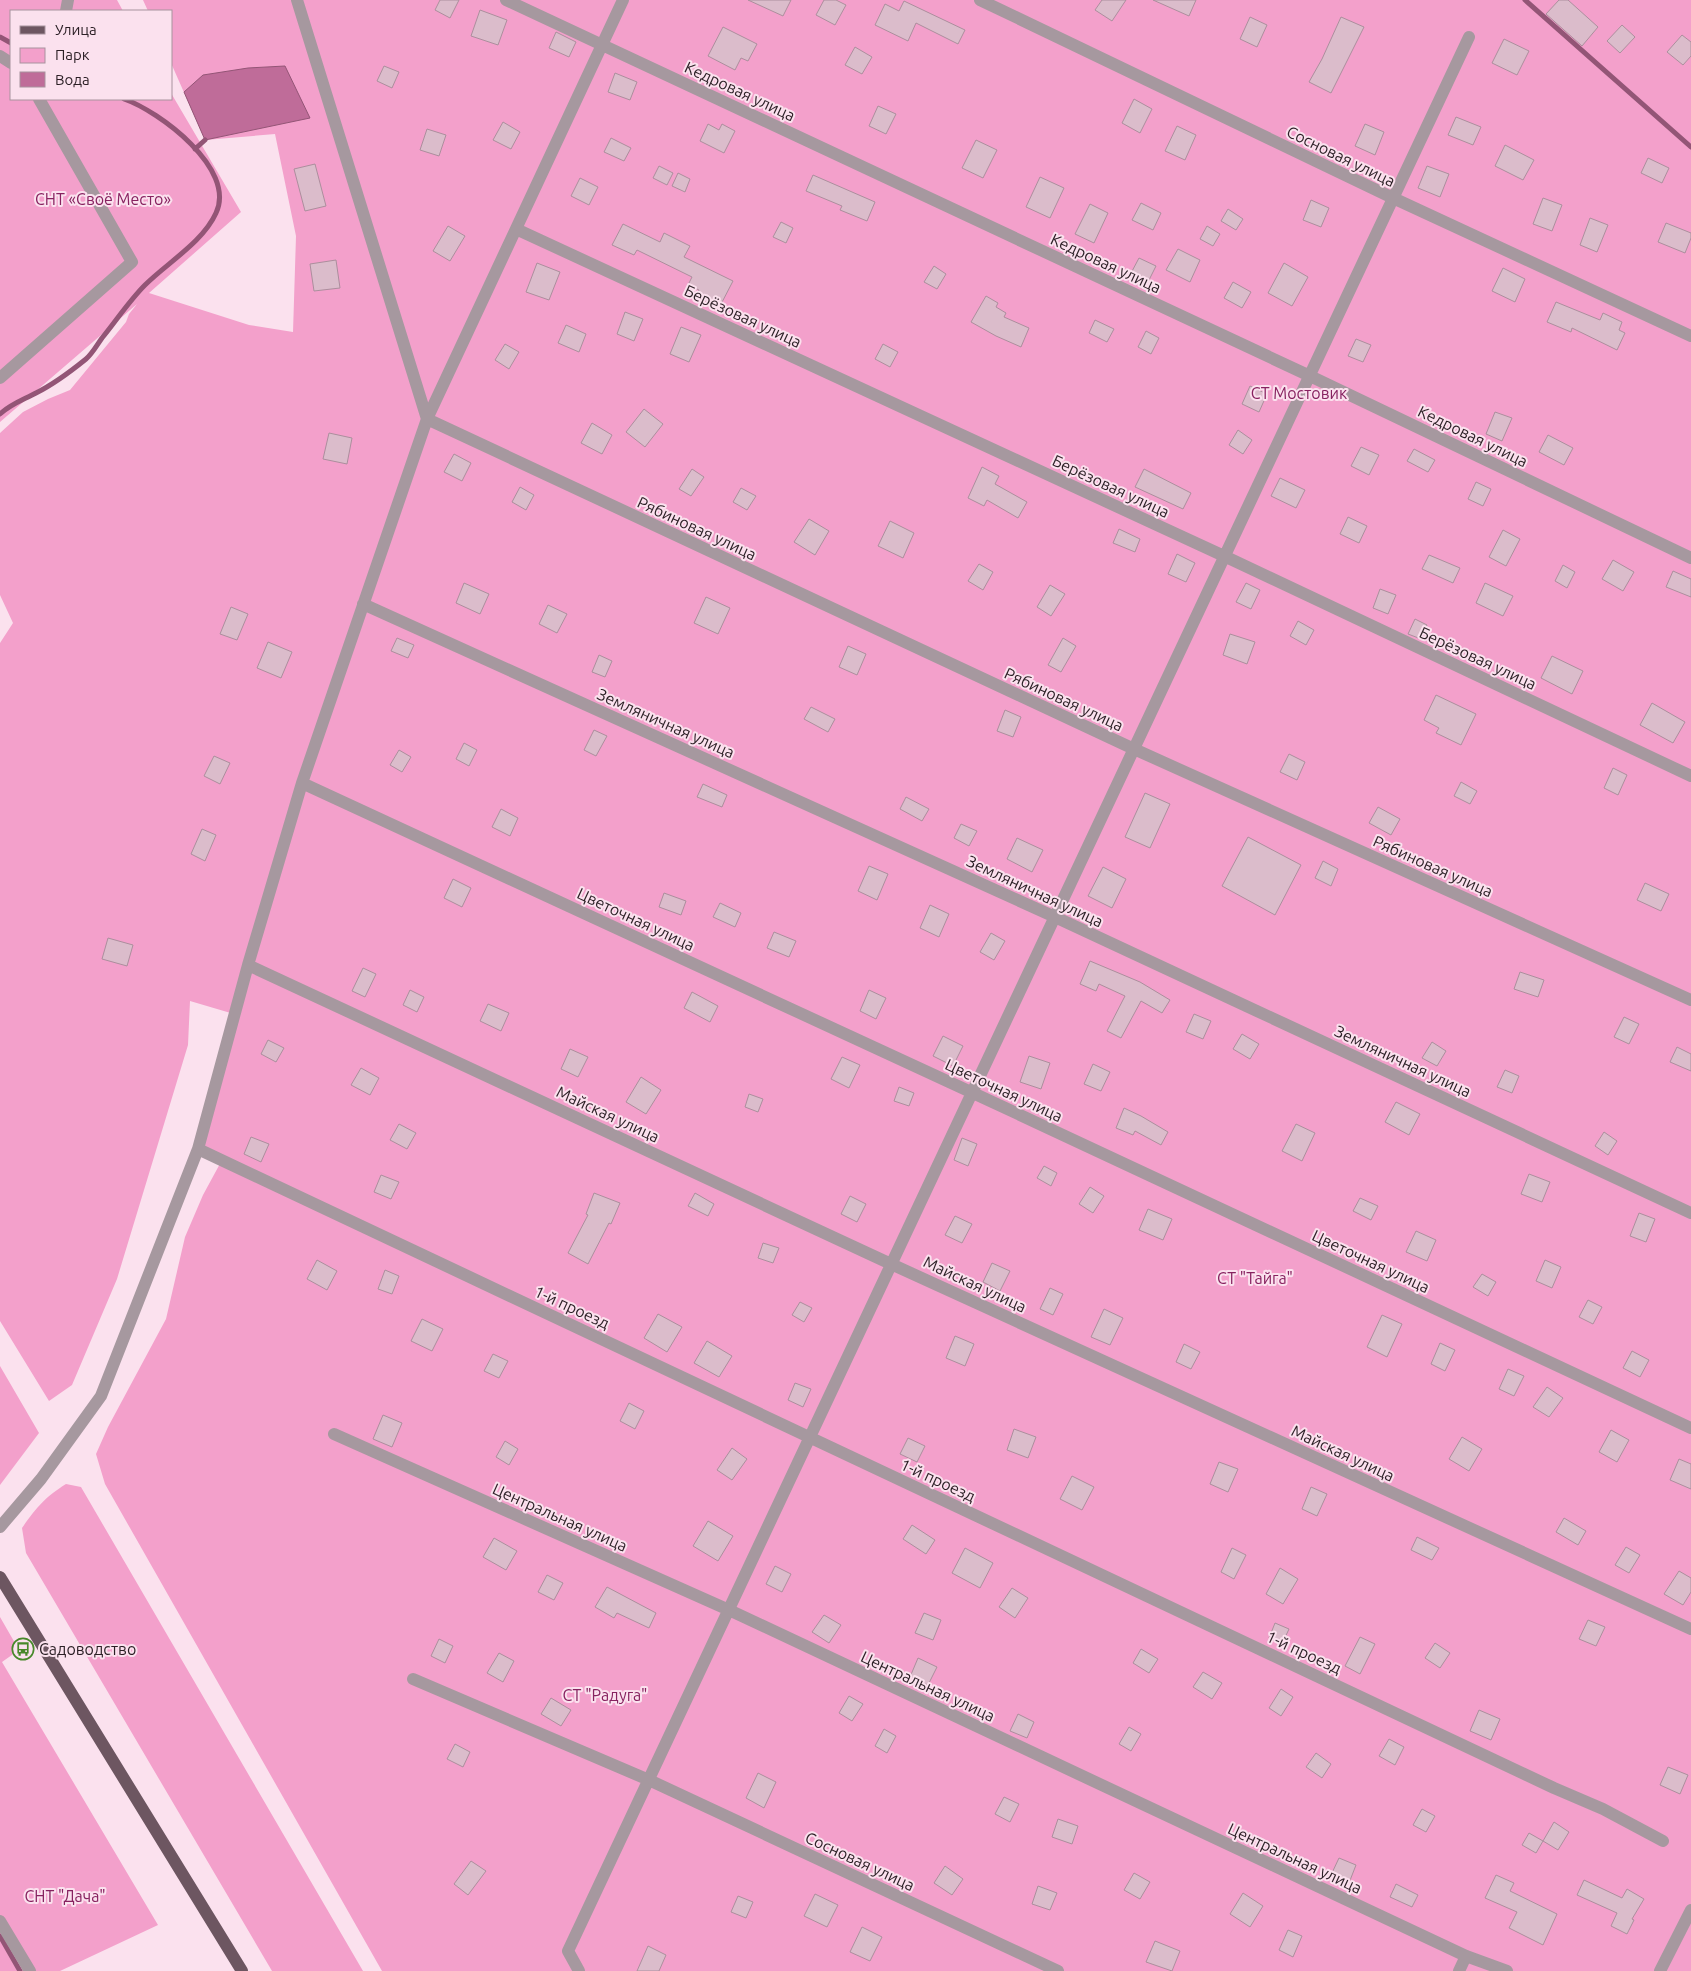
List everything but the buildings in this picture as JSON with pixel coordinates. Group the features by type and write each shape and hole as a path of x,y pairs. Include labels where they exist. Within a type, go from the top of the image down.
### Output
{"main road":[{"path":"0,1576 242,1971"}],"street":[{"path":"297,0 427,419"},
{"name":"Кедровая улица","path":"506,0 1310,376 1691,558"},
{"path":"0,1527 41,1479 101,1396 198,1149 248,965 302,783 427,419 623,0"},
{"name":"Сосновая улица","path":"980,0 1393,198 1691,336"},
{"path":"579,1971 568,1951 1469,37"},
{"path":"0,378 132,262 40,100"},
{"name":"Берёзовая улица","path":"516,228 1224,556 1691,776"},
{"name":"Рябиновая улица","path":"427,419 1134,750 1691,1000"},
{"name":"Земляничная улица","path":"363,604 1055,917 1691,1213"},
{"name":"Цветочная улица","path":"302,783 1691,1428"},
{"name":"Майская улица","path":"248,965 891,1264 1691,1629"},
{"name":"1-й проезд","path":"198,1149 1545,1784 1603,1809 1663,1842"},
{"name":"Центральная улица","path":"334,1434 729,1610 1466,1956 1506,1971"},
{"name":"Сосновая улица","path":"413,1679 649,1780 1058,1971"},
{"path":"1660,1971 1691,1910"},
{"path":"0,1921 30,1971"},
{"path":"1459,1971 1466,1956"}],"green space":[{"path":"0,0 117,0 122,10 10,10 10,100 172,100 172,95 241,212 149,293 249,325 293,332 296,236 275,134 205,140 172,65 172,10 148,10 143,0 1691,0 1691,1971 382,1971 105,1484 96,1454 108,1427 166,1319 185,1237 203,1195 222,1160 198,1149 234,1014 190,1001 188,1045 117,1279 72,1385 49,1401 0,1321 0,643 13,623 0,595 0,433 23,412 70,390 126,322 129,314 137,304 0,422"},
{"path":"0,1366 39,1433 0,1485"},
{"path":"66,1484 81,1487 363,1971 272,1971 26,1553 22,1528 41,1503"},
{"name":"СНТ \"Дача\"","path":"0,1617 19,1650 2,1662 158,1925 60,1971 0,1971"}],"water":[{"path":"285,66 310,118 205,140 184,92 203,75 248,68"}],"waterway":[{"path":"1525,0 1691,147"},
{"path":"0,37 10,42"},
{"path":"0,414 56,382 88,357 139,291 194,243 210,224 216,213 220,196 215,178 205,161 191,144 174,129 156,116 126,100"},
{"path":"195,149 205,140"},
{"path":"0,1936 20,1971"}],"place":[{"name":"Садоводство","path":"23,1649"}],"park label":[{"name":"СНТ «Своё Место»","path":"103,199"},
{"name":"СТ Мостовик","path":"1299,393"},
{"name":"СТ \"Тайга\"","path":"1255,1278"},
{"name":"СТ \"Радуга\"","path":"605,1695"}]}
